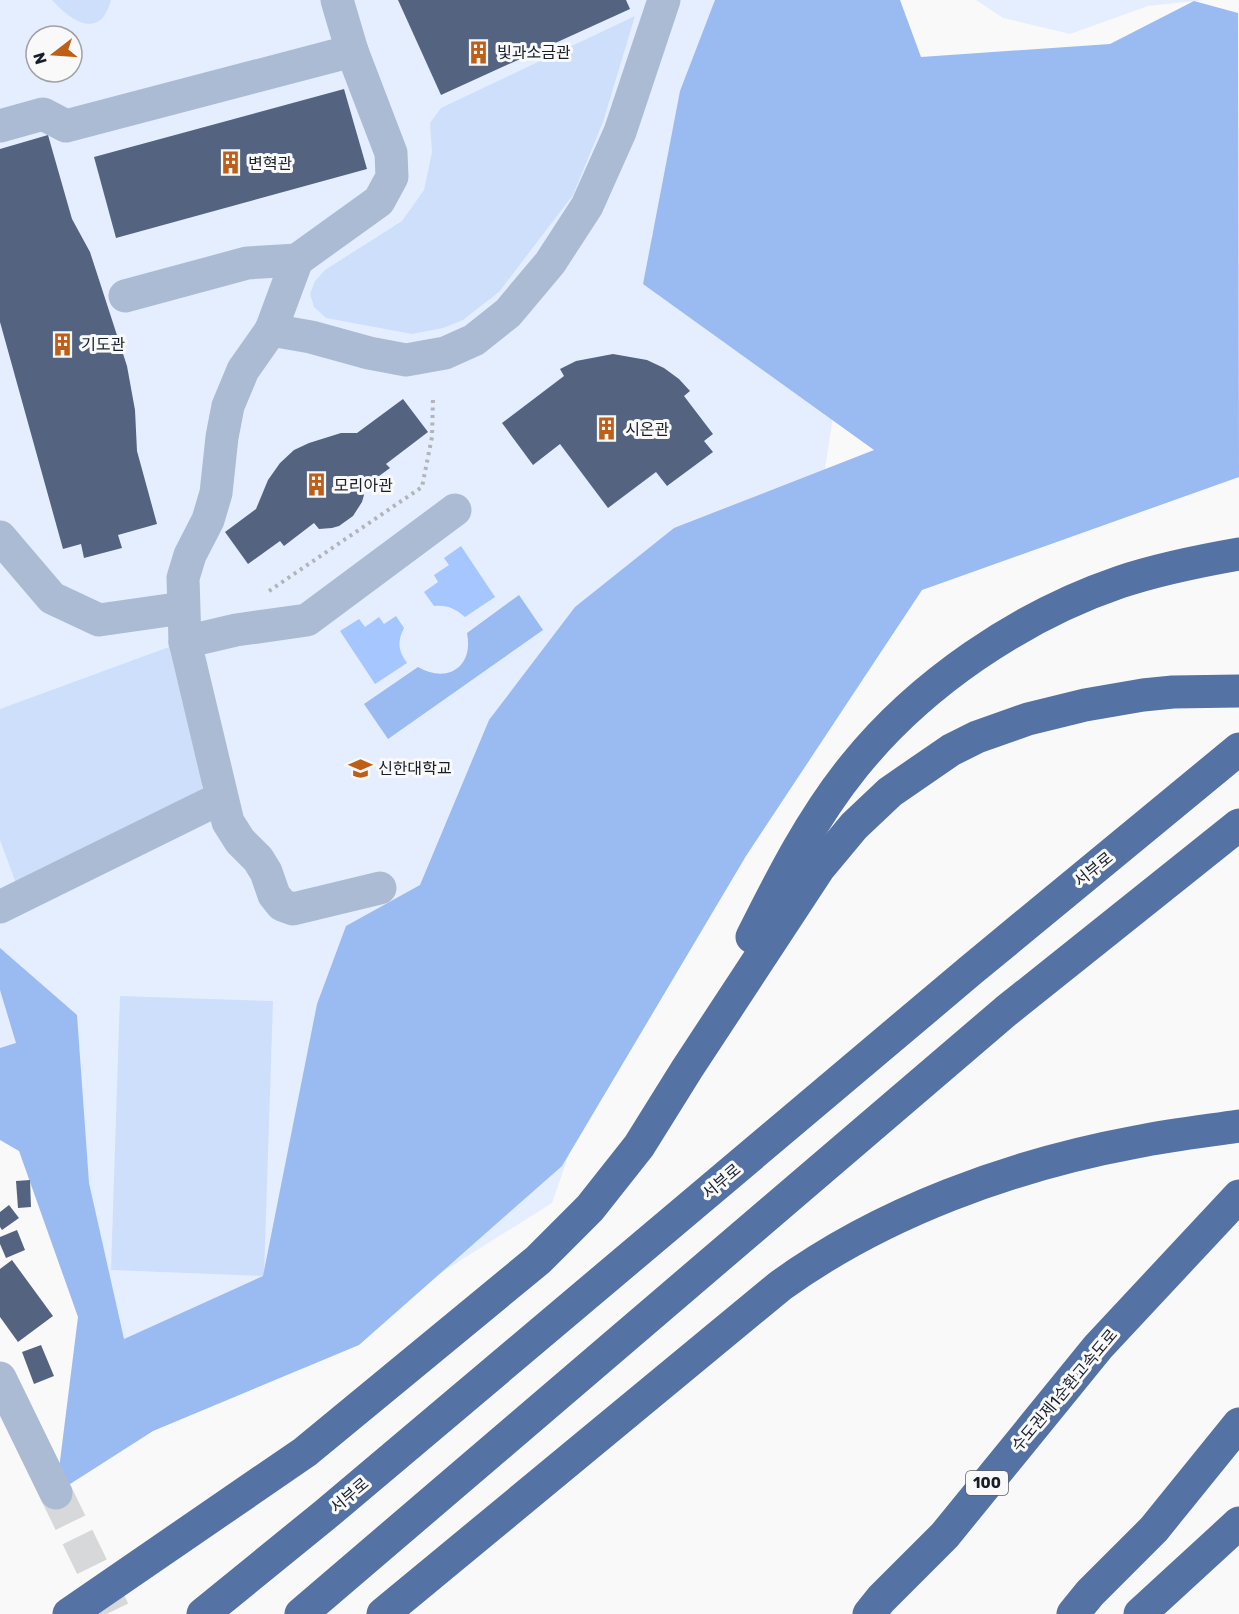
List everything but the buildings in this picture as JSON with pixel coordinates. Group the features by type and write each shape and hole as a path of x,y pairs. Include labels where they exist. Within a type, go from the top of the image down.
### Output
{"highway":[{"path":"687,1069 773,894 812,824 855,765 900,716 968,661 1029,623 1099,590 1178,566 1239,554"},
{"path":"69,1614 305,1452 538,1260 590,1208 639,1146 819,868 854,826 890,792 951,750 977,737 1028,718 1116,699 1173,692 1239,691"},
{"name":"서부로","path":"203,1614 326,1514 971,970 1239,749"},
{"path":"301,1614 1006,1011 1239,825"},
{"path":"383,1614 780,1286 841,1247 917,1209 1021,1170 1083,1153 1186,1133 1239,1126"},
{"name":"수도권제1순환고속도로","path":"870,1614 881,1599 945,1536 1098,1347 1239,1196"},
{"path":"1073,1614 1090,1593 1154,1529 1239,1424"},
{"path":"1140,1614 1234,1527"}],"street":[{"path":"125,296 247,263 297,260 379,201 392,177 392,153 352,51 337,0"},
{"path":"271,330 311,337 369,353 406,360 445,353 474,340 508,313 550,263 587,206 620,132 664,0"},
{"path":"0,126 43,114 66,126 352,51"},
{"path":"297,260 271,330 243,370 228,406 216,493 208,519 190,555 183,578 186,642 228,822 240,841 258,859 266,872 274,895 282,905 293,909 380,888"},
{"path":"186,642 236,630 307,620 455,510"},
{"path":"0,537 52,598 99,620 183,608"},
{"path":"0,907 222,798"},
{"path":"0,1378 56,1492"}],"path":[{"path":"263,595 422,487 432,437 434,398"}],"shaded area":[{"name":"신한대학교","path":"0,0 742,0 651,237 835,403 812,556 630,980 552,1203 423,1284 101,1348 26,1138 0,1129"},
{"path":"52,0 111,0 106,13 93,24 76,20"},
{"path":"715,0 900,0 921,57 1110,44 1194,1 1238,13 1239,477 922,590 746,856 562,1166 359,1345 153,1431 56,1493 78,1317 19,1151 0,1140 0,1048 16,1043 0,990 0,948 77,1015 89,1183 124,1339 263,1276 317,1004 346,926 420,885 489,720 575,607 674,528 874,450 643,284 680,91"},
{"path":"976,0 1204,0 1148,6 1070,34 1003,18"},
{"path":"635,16 603,122 573,195 499,292 463,320 443,328 412,334 326,318 314,307 310,294 315,281 325,270 402,221 424,190 432,152 430,123 441,108"},
{"path":"461,546 495,597 465,617 451,608 434,606 424,592 438,582 434,575 449,565 444,558"},
{"path":"519,595 543,630 388,739 364,704 418,667 439,674 456,669 466,655 467,633"},
{"path":"396,616 404,628 400,637 400,646 407,663 375,684 340,631 359,619 365,627 379,617 384,624"},
{"path":"169,647 203,784 201,795 17,886 0,840 0,709"},
{"path":"120,996 273,1001 264,1276 111,1270"}],"tunnel":[{"path":"56,1493 115,1614"}],"place":[{"name":"빛과소금관","path":"479,52"},
{"name":"변혁관","path":"230,163"},
{"name":"기도관","path":"63,344"},
{"name":"시온관","path":"607,429"},
{"name":"모리아관","path":"316,485"},
{"name":"신한대학교","path":"360,768"}]}
